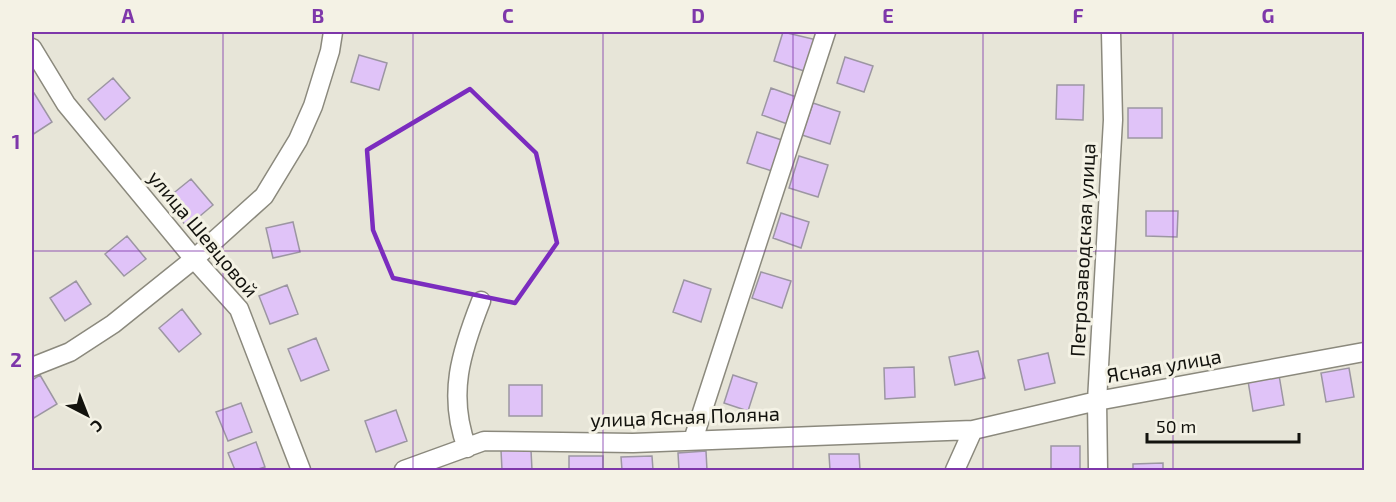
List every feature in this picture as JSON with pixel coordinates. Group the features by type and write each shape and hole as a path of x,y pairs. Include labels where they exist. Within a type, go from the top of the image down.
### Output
{"street":[{"path":"32,367 70,352 113,324 194,259 264,196 298,140 313,106 330,51 333,32"},
{"path":"693,440 826,32"},
{"name":"Петрозаводская улица","path":"1098,471 1097,401 1113,120 1111,32"},
{"name":"улица Шевцовой","path":"33,55 66,104 194,259 239,309 302,471"},
{"path":"467,448 457,422 458,369 481,302"},
{"name":"Ясная улица","path":"973,430 1097,401 1365,352"},
{"path":"955,471 973,430"},
{"name":"улица Ясная Поляна","path":"404,471 484,441 633,443 973,430"}],"highlighted area":[{"path":"470,89 536,153 557,243 515,303 393,278 373,230 367,150"}],"building":[{"path":"783,32 817,40 807,72 774,61"},
{"path":"359,55 387,63 379,90 351,82"},
{"path":"845,57 873,66 864,92 837,83"},
{"path":"113,78 130,98 105,120 88,99"},
{"path":"1057,85 1084,85 1083,120 1056,119"},
{"path":"771,88 802,99 793,126 762,115"},
{"path":"34,93 52,122 32,135 32,94"},
{"path":"813,103 840,112 830,144 802,135"},
{"path":"1128,108 1162,108 1162,138 1128,138"},
{"path":"757,132 785,141 775,172 747,163"},
{"path":"799,156 828,165 818,197 789,188"},
{"path":"191,179 213,205 187,227 165,200"},
{"path":"1146,211 1178,211 1177,237 1146,236"},
{"path":"781,213 809,222 801,248 773,238"},
{"path":"293,222 300,252 273,258 266,228"},
{"path":"127,236 146,259 124,276 105,254"},
{"path":"761,272 791,281 782,308 752,298"},
{"path":"684,280 711,289 701,322 673,312"},
{"path":"76,281 91,304 65,321 50,298"},
{"path":"287,285 298,314 270,324 259,296"},
{"path":"182,309 201,334 179,352 159,328"},
{"path":"316,338 329,370 301,381 288,349"},
{"path":"978,351 985,378 955,385 949,357"},
{"path":"1048,353 1055,383 1025,390 1018,360"},
{"path":"914,367 915,397 885,399 884,368"},
{"path":"1349,368 1354,397 1326,402 1321,373"},
{"path":"40,375 57,404 34,418 32,380"},
{"path":"733,375 757,383 748,411 724,403"},
{"path":"1279,375 1284,405 1253,411 1248,381"},
{"path":"509,385 542,385 542,416 509,416"},
{"path":"241,403 252,432 228,441 216,412"},
{"path":"396,410 407,441 376,452 365,421"},
{"path":"256,442 265,467 255,470 235,470 228,453"},
{"path":"1051,446 1080,446 1080,470 1051,470"},
{"path":"501,450 531,450 532,470 502,470"},
{"path":"706,451 707,470 679,470 678,453"},
{"path":"829,454 859,454 860,470 830,470"},
{"path":"569,456 603,456 603,470 569,470"},
{"path":"652,456 653,470 622,470 621,457"},
{"path":"1163,463 1163,470 1133,470 1133,464"}]}
